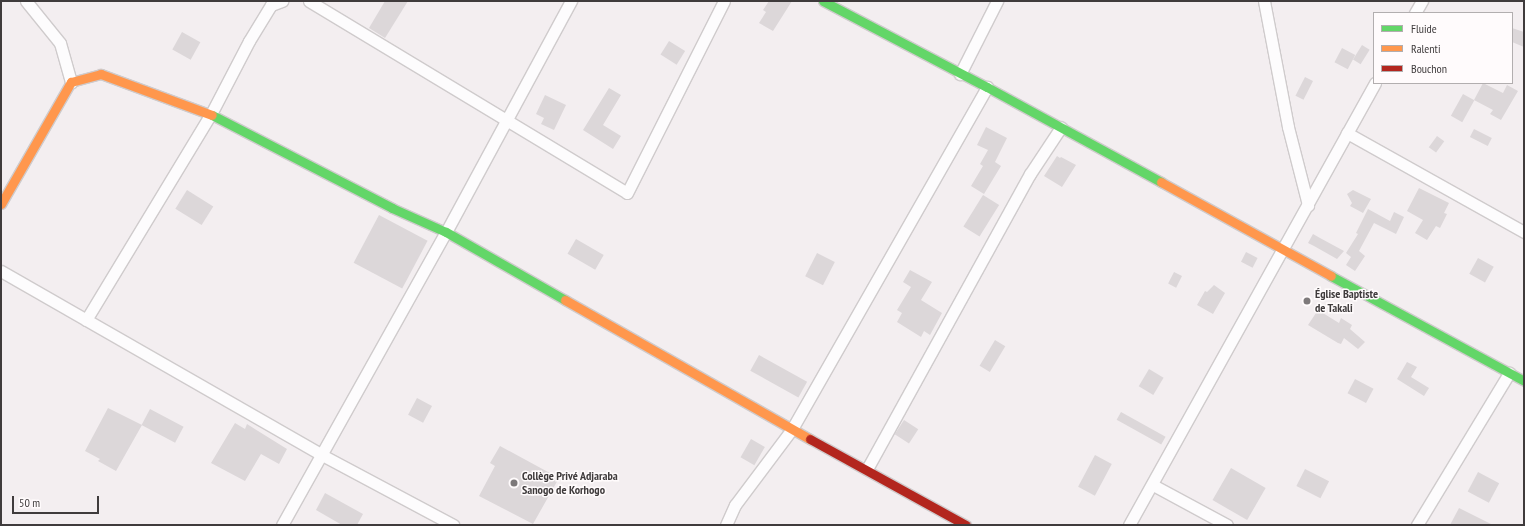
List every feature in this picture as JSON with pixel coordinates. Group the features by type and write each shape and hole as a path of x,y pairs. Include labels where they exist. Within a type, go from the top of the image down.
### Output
{"street":[{"path":"26,1 60,43 71,82"},
{"path":"86,320 211,114 249,41 271,5 282,1"},
{"path":"309,1 505,121 627,193 724,1"},
{"path":"282,525 322,456 446,232 571,1"},
{"path":"823,1 1061,127 1524,381"},
{"path":"960,74 997,1"},
{"path":"1264,1 1288,127 1308,205"},
{"path":"1416,12 1422,1"},
{"path":"1,204 71,82 101,74 211,114 392,208 446,232 792,429 867,469 966,525"},
{"path":"1129,525 1153,485 1374,84"},
{"path":"726,525 735,505 792,429 987,87"},
{"path":"867,469 1030,174 1061,127"},
{"path":"1347,133 1524,232"},
{"path":"1,271 322,456 452,525"},
{"path":"1417,525 1509,373"},
{"path":"1153,485 1227,525"}],"building":[{"path":"385,1 408,1 385,38 369,28"},
{"path":"769,1 792,1 773,31 759,23 766,12 763,10"},
{"path":"1513,28 1524,32 1524,47 1513,42"},
{"path":"182,32 200,42 191,60 172,49"},
{"path":"669,41 685,51 677,65 661,55"},
{"path":"1362,45 1370,50 1361,64 1353,59"},
{"path":"1342,48 1355,55 1348,69 1334,62"},
{"path":"1305,77 1313,81 1303,100 1295,96"},
{"path":"1482,84 1503,93 1507,85 1518,91 1501,120 1490,114 1493,110 1474,100"},
{"path":"609,88 621,95 603,125 621,136 613,149 583,130"},
{"path":"1463,94 1474,100 1462,122 1451,116"},
{"path":"545,95 566,105 554,130 541,124 544,118 536,114"},
{"path":"986,127 1007,138 995,162 1001,166 984,194 971,186 983,166 980,164 988,150 977,145"},
{"path":"1474,129 1492,138 1488,146 1470,137"},
{"path":"1437,136 1444,141 1436,153 1429,147"},
{"path":"1057,156 1076,165 1062,187 1044,176"},
{"path":"1419,188 1449,203 1444,213 1447,214 1440,228 1436,226 1427,240 1415,233 1423,220 1407,211"},
{"path":"187,190 213,206 202,225 175,209"},
{"path":"1353,190 1371,199 1363,213 1350,206 1352,203 1347,194"},
{"path":"983,195 999,205 980,236 963,226"},
{"path":"1368,209 1390,221 1394,212 1404,217 1396,234 1374,223 1359,251 1365,256 1355,271 1346,265 1351,257 1346,253 1358,234 1356,233"},
{"path":"379,215 428,241 402,289 354,263"},
{"path":"1313,234 1344,251 1337,259 1308,243"},
{"path":"576,239 604,255 595,270 568,254"},
{"path":"1246,252 1258,258 1253,268 1241,262"},
{"path":"817,253 835,262 823,285 805,276"},
{"path":"1478,258 1494,267 1485,282 1469,274"},
{"path":"910,270 932,282 921,300 942,313 930,335 924,331 921,337 897,322 902,313 897,310 911,287 903,282"},
{"path":"1174,272 1182,276 1176,288 1168,284"},
{"path":"1214,285 1225,293 1213,314 1197,305 1205,291 1207,292"},
{"path":"1318,310 1339,323 1341,318 1352,325 1350,329 1365,342 1358,349 1344,338 1341,344 1308,325"},
{"path":"995,340 1005,346 990,372 980,366"},
{"path":"759,355 807,382 798,397 750,371"},
{"path":"1407,362 1417,367 1411,377 1429,388 1424,396 1397,379"},
{"path":"1149,369 1164,378 1153,395 1139,386"},
{"path":"1355,379 1374,389 1366,403 1347,393"},
{"path":"417,398 432,406 423,423 408,415"},
{"path":"108,408 142,425 116,471 98,461 100,459 85,451"},
{"path":"150,409 184,427 175,443 142,425"},
{"path":"1121,412 1166,437 1161,445 1117,420"},
{"path":"904,420 918,429 909,444 895,434"},
{"path":"235,423 245,429 247,424 287,449 279,464 261,454 245,481 211,463"},
{"path":"751,439 765,447 754,465 740,457"},
{"path":"500,446 559,478 533,524 479,496 495,466 490,463"},
{"path":"1095,455 1112,464 1095,496 1078,487"},
{"path":"1231,468 1266,488 1247,520 1212,500"},
{"path":"1305,469 1329,481 1320,498 1296,486"},
{"path":"1478,472 1499,483 1489,503 1468,491"},
{"path":"325,493 363,514 357,525 342,525 316,510"},
{"path":"1459,508 1493,525 1450,525"}],"traffic: fast":[{"path":"823,1 987,87 1161,182"},
{"path":"212,115 392,208 446,232 565,300"},
{"path":"1331,276 1524,381"}],"traffic: slow":[{"path":"1,204 71,82 101,74 212,115"},
{"path":"1161,182 1331,276"},
{"path":"565,300 810,439"}],"traffic: jam":[{"path":"810,439 966,525"}],"place":[{"name":"Église Baptiste de Takali","path":"1307,301"},
{"name":"Collège Privé Adjaraba Sanogo de Korhogo","path":"514,483"}]}
